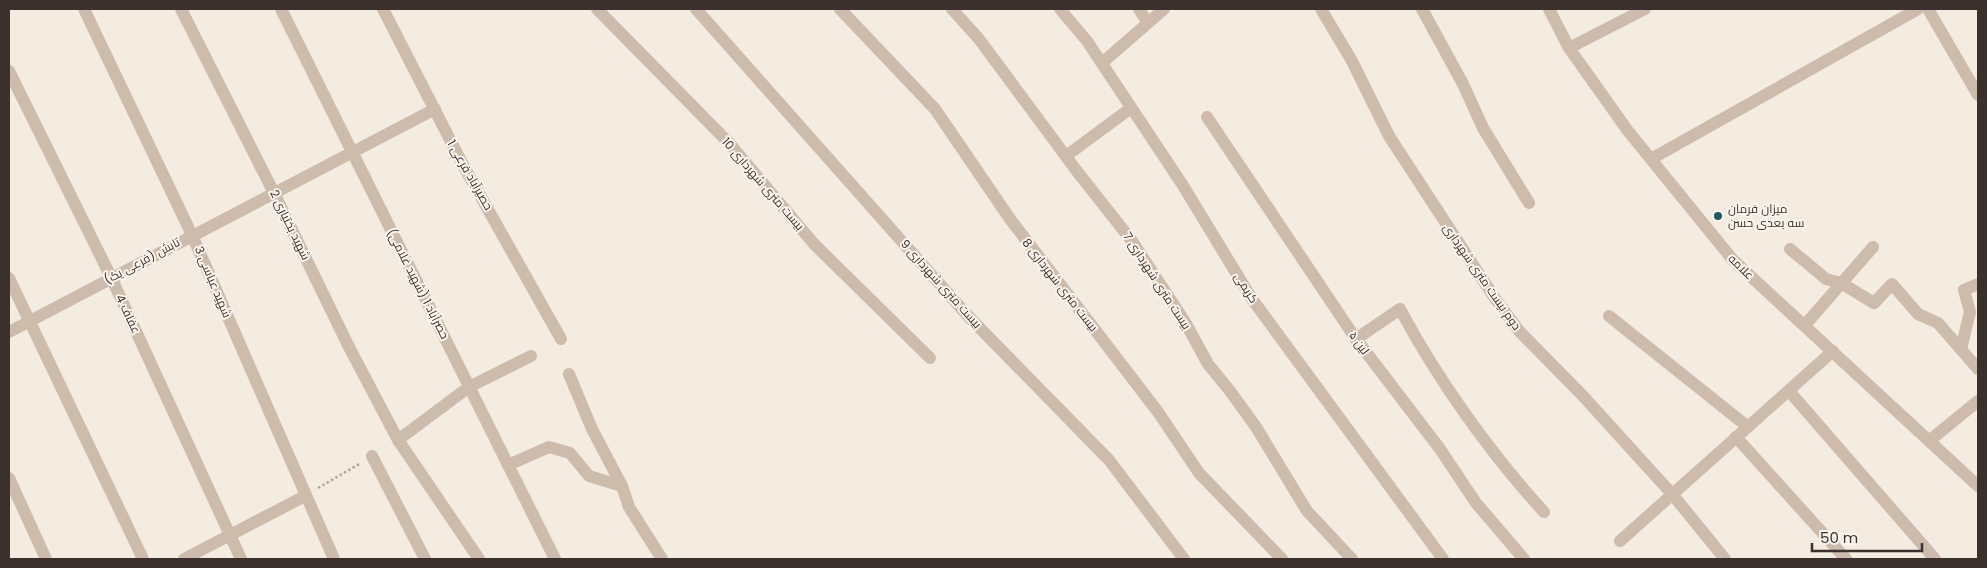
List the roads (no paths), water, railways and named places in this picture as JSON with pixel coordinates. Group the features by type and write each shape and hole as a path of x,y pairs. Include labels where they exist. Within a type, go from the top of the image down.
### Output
{"street":[{"name":"شهید عباسی 3","path":"84,9 192,235 334,559"},
{"name":"شهید بختیاری 2","path":"181,9 349,347 398,440 479,559"},
{"name":"حصرآباد 1 (شهید غلامی)","path":"281,9 555,559"},
{"name":"حصیرآباد فرعی 1","path":"383,9 463,165 561,339"},
{"name":"بیست متری شهرداری 10","path":"597,9 730,144 814,244 930,358"},
{"name":"بیست متری شهرداری 9","path":"696,9 968,316 1109,460 1184,559"},
{"name":"بیست متری شهرداری 8","path":"840,9 935,109 1010,219 1158,412 1199,473 1282,559"},
{"name":"بیست متری شهرداری 7","path":"952,9 979,39 1132,241 1185,322 1208,364 1256,427 1307,510 1352,559"},
{"name":"کریمی","path":"1060,9 1087,41 1102,63 1182,184 1252,299 1442,559"},
{"path":"1139,9 1148,23"},
{"path":"1102,63 1164,9"},
{"name":"دوم بیست متری شهرداری","path":"1321,9 1352,61 1389,136 1496,300 1520,332 1583,396 1672,494 1725,559"},
{"path":"1422,9 1463,84 1483,128 1529,203"},
{"name":"علامه","path":"1549,9 1569,48 1651,159 1733,260 1834,351 1978,486"},
{"path":"1569,48 1645,9"},
{"path":"1651,159 1918,9"},
{"path":"1928,9 1977,90"},
{"name":"عفاف 4","path":"9,71 111,277 241,559"},
{"path":"1066,156 1131,108"},
{"name":"تابش (فرعی یک)","path":"9,332 435,109"},
{"name":"لین ۵","path":"1207,117 1356,339 1440,449 1476,503 1524,559"},
{"path":"1805,325 1873,247"},
{"path":"1790,249 1826,279 1842,283 1874,303 1892,284 1918,314 1938,323 1978,369"},
{"path":"9,278 143,559"},
{"path":"1961,350 1970,312 1964,290 1978,284"},
{"path":"1356,339 1400,309 1414,334 1478,432 1516,481 1544,512"},
{"path":"1609,316 1748,427"},
{"path":"1620,541 1834,351"},
{"path":"398,440 469,387 531,356"},
{"path":"569,374 592,429 622,486 628,507 637,524 662,559"},
{"path":"1789,391 1935,559"},
{"path":"1929,441 1978,401"},
{"path":"1736,437 1846,559"},
{"path":"508,466 550,447 570,453 589,476 622,486"},
{"path":"372,456 424,559"},
{"path":"9,478 46,559"},
{"path":"184,559 305,496"}],"place":[{"name":"میزان فرمان سه بعدی حسن","path":"1718,216"}]}
